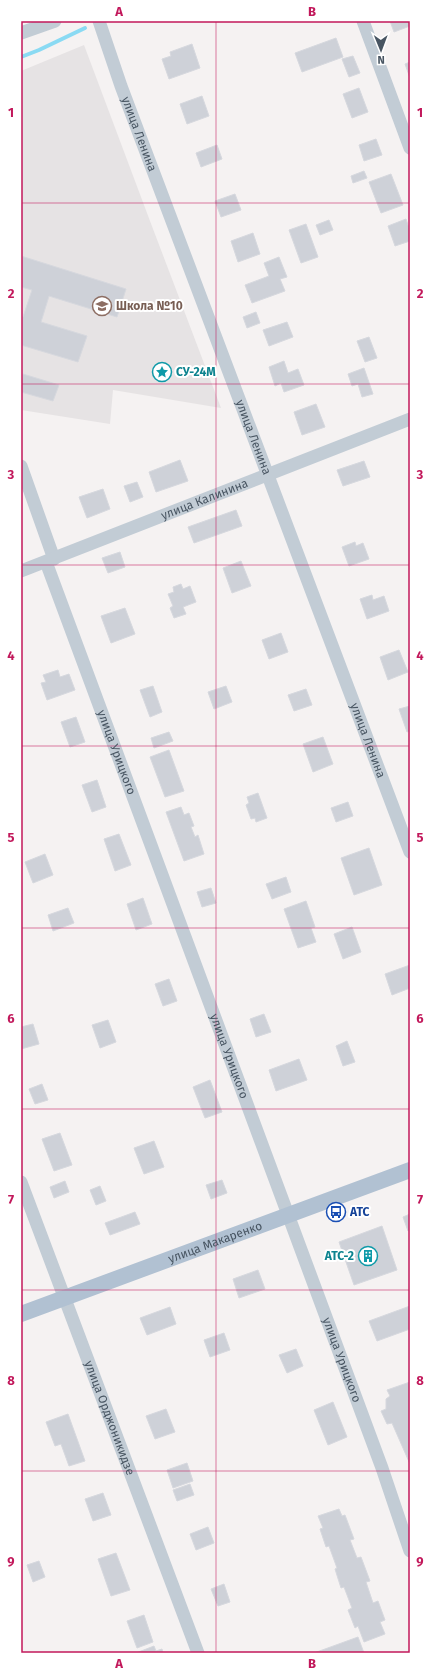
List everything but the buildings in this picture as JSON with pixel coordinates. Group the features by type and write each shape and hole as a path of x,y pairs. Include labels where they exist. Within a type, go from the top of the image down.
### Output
{"main road":[{"name":"улица Макаренко","path":"21,1314 410,1170"}],"street":[{"path":"21,33 55,21"},
{"name":"улица Ленина","path":"99,21 121,86 410,852"},
{"path":"363,21 410,148"},
{"name":"улица Калинина","path":"21,571 410,419"},
{"name":"улица Урицкого","path":"21,466 50,560 288,1216 382,1468 410,1552"},
{"name":"улица Орджоникидзе","path":"21,1182 198,1653"}],"shaded area":[{"name":"Школа №10","path":"84,45 221,408 113,390 110,424 21,410 21,71"}],"waterway":[{"path":"21,57 85,28"}],"place":[{"name":"Школа №10","path":"102,306"},
{"name":"СУ-24М","path":"162,372"},
{"name":"АТС","path":"336,1212"},
{"name":"АТС-2","path":"368,1256"}]}
